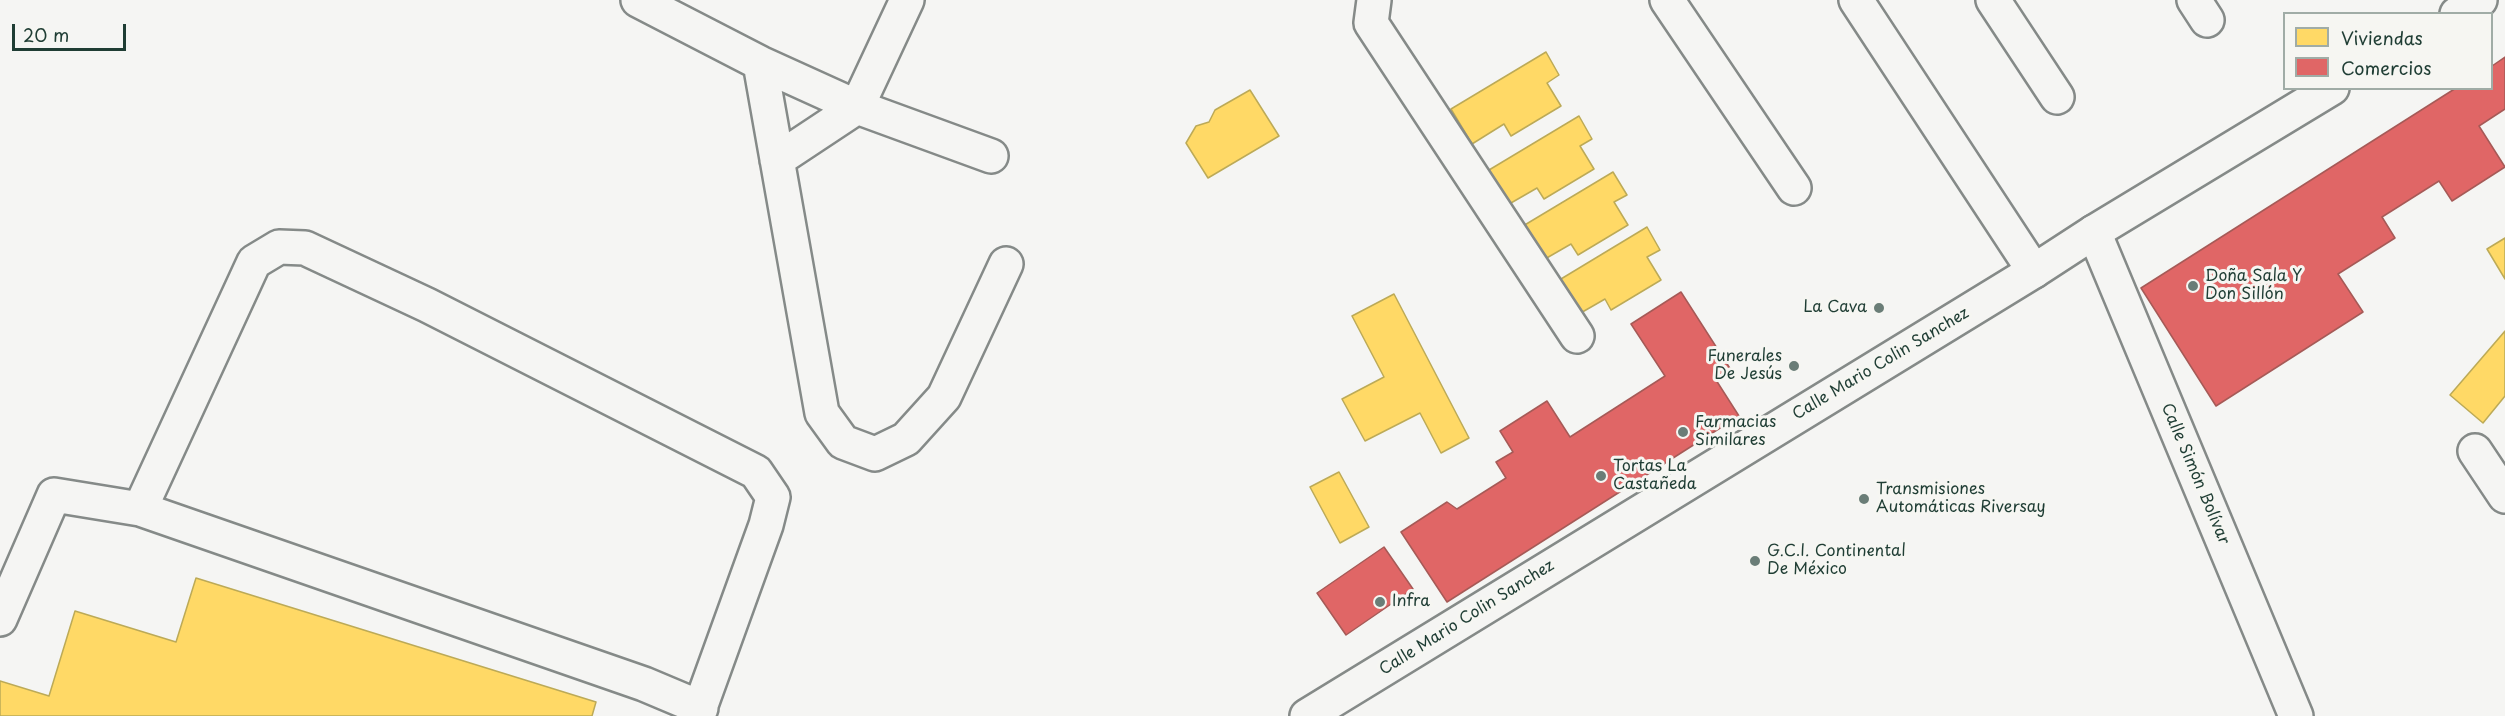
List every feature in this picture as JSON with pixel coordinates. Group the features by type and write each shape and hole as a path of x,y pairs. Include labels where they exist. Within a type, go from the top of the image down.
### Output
{"street":[{"path":"638,0 760,63 856,107 991,156"},
{"path":"777,160 856,107 907,0"},
{"path":"1374,0 1371,23 1577,336"},
{"path":"1667,0 1794,188"},
{"path":"1856,0 2034,270"},
{"path":"1993,0 2057,97"},
{"path":"2460,12 2480,0"},
{"path":"760,63 822,413 843,442 875,454 906,439 944,397 1005,264"},
{"name":"Calle Mario Colin Sanchez","path":"1307,716 2329,90"},
{"name":"Calle Simón Bolívar","path":"2094,232 2296,716"},
{"path":"0,619 54,495 98,504 140,509 644,684 699,712 766,525 772,497 756,472 427,305 305,248 279,247 254,262 140,509"},
{"path":"2475,451 2505,496"}],"building: Viviendas":[{"path":"1546,52 1559,75 1547,83 1561,106 1511,136 1504,124 1472,144 1451,109"},
{"path":"1250,90 1279,136 1208,178 1186,143 1196,126 1209,122 1215,110"},
{"path":"1579,116 1592,139 1580,146 1594,169 1544,199 1537,188 1504,207 1484,173"},
{"path":"1613,172 1627,195 1614,202 1628,225 1578,255 1571,244 1538,263 1518,229"},
{"path":"1647,227 1660,250 1647,257 1661,280 1611,310 1605,299 1572,318 1551,285"},
{"path":"2505,238 2505,279 2487,249"},
{"path":"1394,294 1469,438 1441,453 1420,413 1365,441 1342,399 1384,377 1352,316"},
{"path":"2505,331 2505,396 2483,423 2450,395"},
{"path":"1339,472 1369,527 1340,543 1310,487"},
{"path":"196,578 596,702 592,716 0,716 0,681 49,696 75,611 176,642"}],"building: Comercios":[{"path":"2505,57 2505,109 2479,126 2505,167 2452,201 2439,181 2382,217 2395,238 2338,274 2363,312 2216,406 2141,288 2453,90 2493,90 2493,65"},
{"path":"1681,292 1731,370 1716,380 1739,416 1447,602 1401,532 1447,502 1457,509 1506,478 1496,462 1513,452 1500,431 1547,401 1570,437 1665,376 1631,324"},
{"path":"1384,547 1413,589 1346,635 1317,593"}],"place":[{"name":"Doña Sala Y Don Sillón","path":"2193,286"},
{"name":"La Cava","path":"1879,308"},
{"name":"Funerales De Jesús","path":"1794,366"},
{"name":"Farmacias Similares","path":"1683,432"},
{"name":"Tortas La Castañeda","path":"1601,476"},
{"name":"Transmisiones Automáticas Riversay","path":"1864,499"},
{"name":"G.C.I. Continental De México","path":"1755,561"},
{"name":"Infra","path":"1380,602"}]}
